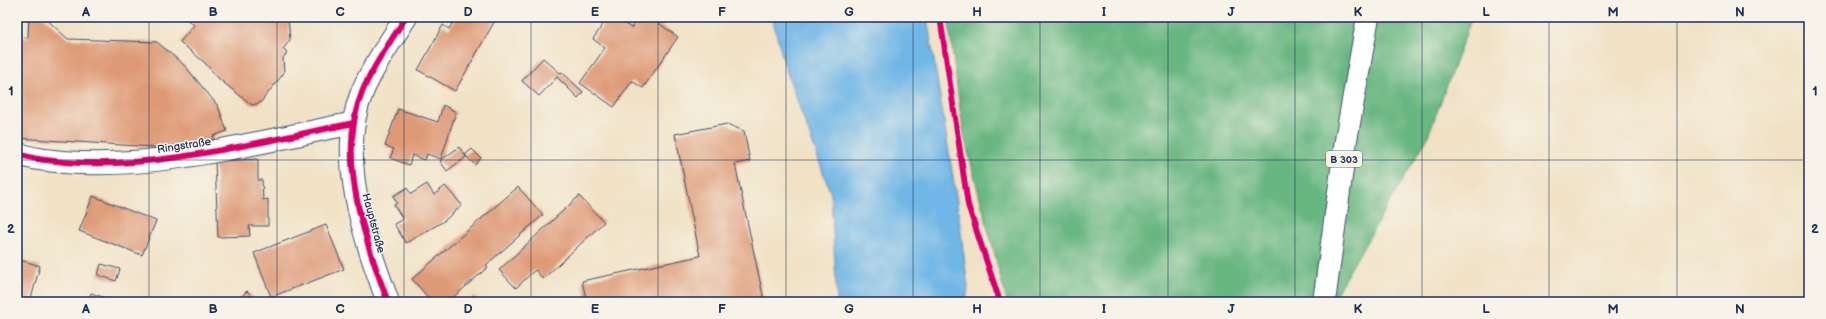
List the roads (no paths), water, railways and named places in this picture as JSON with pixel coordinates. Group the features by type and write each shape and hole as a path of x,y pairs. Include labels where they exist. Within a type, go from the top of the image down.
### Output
{"street":[{"name":"Hauptstraße","path":"388,302 377,271 356,200 351,146 354,123 362,91 376,64 406,17"},
{"name":"B 303","path":"1324,302 1346,140 1368,17"},
{"name":"Ringstraße","path":"21,158 87,164 149,161 190,155 354,123"}],"water":[{"path":"772,17 927,17 957,202 968,287 966,302 837,302 831,194 785,67"}]}
